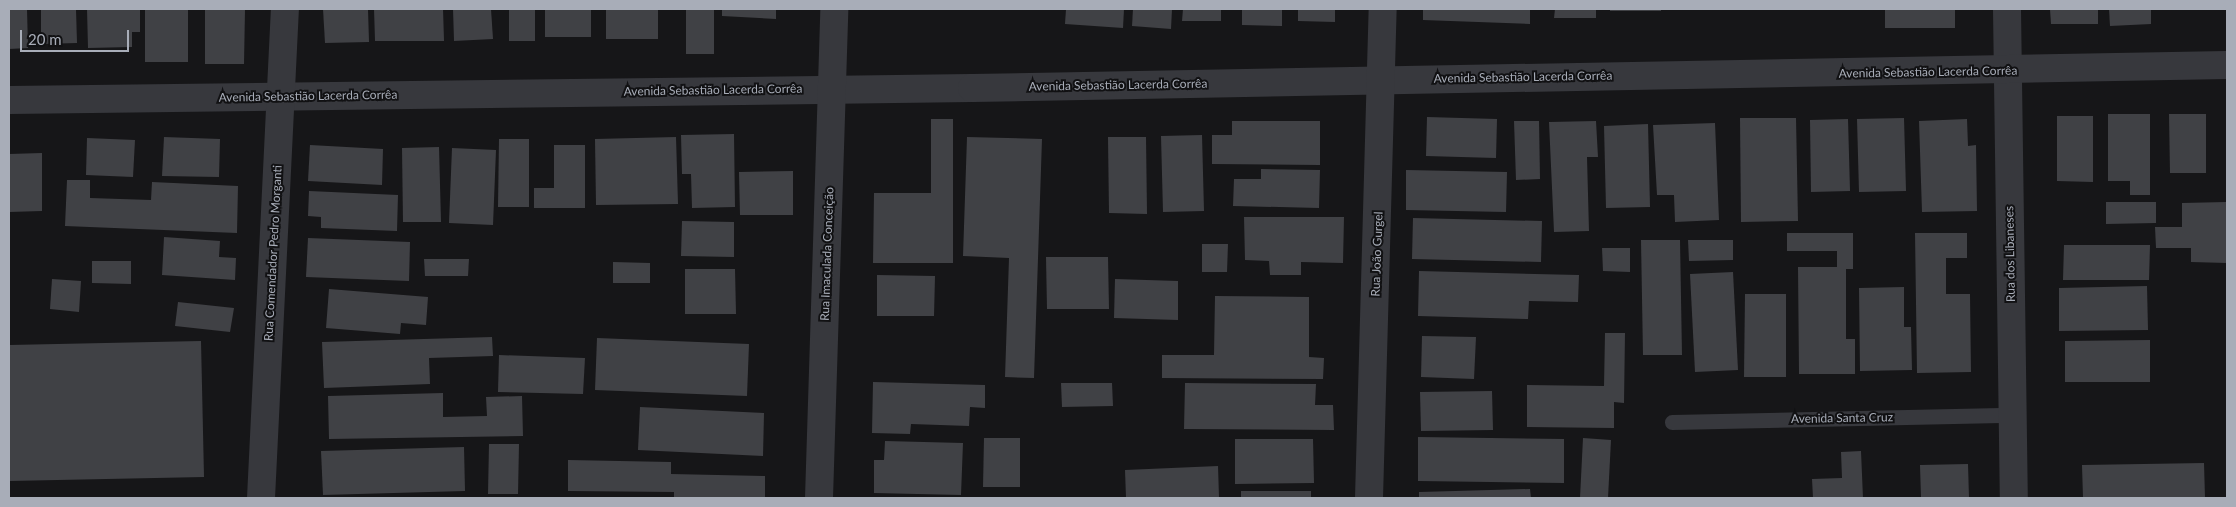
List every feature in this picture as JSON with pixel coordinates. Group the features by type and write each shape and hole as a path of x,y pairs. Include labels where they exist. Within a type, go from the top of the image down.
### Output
{"street":[{"name":"Rua Comendador Pedro Morganti","path":"261,498 285,9"},
{"name":"Rua Imaculada Conceição","path":"819,498 834,9"},
{"name":"Rua João Gurgel","path":"1369,498 1383,9"},
{"name":"Rua dos Libaneses","path":"2007,9 2014,498"},
{"name":"Avenida Sebastião Lacerda Corrêa","path":"9,100 2008,71 2227,65"}],"lane":[{"name":"Avenida Santa Cruz","path":"1672,422 2012,414"}],"building":[{"path":"9,9 27,9 28,48 9,49"},
{"path":"41,9 76,9 77,43 41,44"},
{"path":"87,9 140,9 140,32 132,32 132,47 88,48"},
{"path":"145,9 188,9 188,62 145,62"},
{"path":"205,9 245,9 244,64 205,64"},
{"path":"323,9 368,9 369,42 325,43"},
{"path":"374,9 443,9 444,41 375,41"},
{"path":"453,9 491,9 493,39 454,41"},
{"path":"509,9 535,9 535,41 509,41"},
{"path":"545,9 591,9 591,37 545,37"},
{"path":"606,9 658,9 658,39 606,39"},
{"path":"686,9 714,9 714,54 686,54"},
{"path":"722,9 776,9 776,19 722,16"},
{"path":"1066,9 1124,9 1123,28 1065,24"},
{"path":"1133,9 1172,9 1171,29 1132,26"},
{"path":"1183,9 1221,9 1221,21 1182,21"},
{"path":"1242,9 1282,9 1282,26 1242,25"},
{"path":"1298,9 1335,9 1335,22 1298,21"},
{"path":"1423,9 1530,9 1530,24 1423,20"},
{"path":"1555,9 1596,9 1596,18 1554,18"},
{"path":"1610,9 1661,9 1661,11 1610,11"},
{"path":"1885,9 1955,9 1955,28 1885,28"},
{"path":"2050,9 2098,9 2098,24 2051,24"},
{"path":"2109,9 2151,9 2151,24 2110,26"},
{"path":"2108,114 2150,114 2150,195 2130,195 2130,181 2108,181"},
{"path":"2169,114 2206,114 2206,173 2170,173"},
{"path":"2057,116 2093,116 2093,182 2057,181"},
{"path":"1427,117 1497,119 1496,158 1426,156"},
{"path":"1740,118 1796,118 1798,221 1741,222"},
{"path":"1904,118 1906,191 1859,192 1857,119"},
{"path":"931,119 953,119 953,263 873,263 874,193 931,193"},
{"path":"1848,119 1850,191 1811,192 1810,120"},
{"path":"1967,119 1968,146 1976,145 1977,211 1922,212 1919,121"},
{"path":"1232,121 1320,121 1320,165 1212,164 1212,135 1232,135"},
{"path":"1514,121 1539,121 1540,179 1516,180"},
{"path":"1596,121 1598,157 1587,157 1589,231 1554,232 1549,122"},
{"path":"1715,123 1719,220 1675,222 1674,195 1657,195 1653,125"},
{"path":"1648,124 1650,207 1606,208 1604,126"},
{"path":"734,134 735,207 692,208 691,174 682,174 681,135"},
{"path":"1202,135 1204,211 1163,212 1161,136"},
{"path":"164,137 220,139 219,177 162,176"},
{"path":"676,137 678,204 596,205 595,139"},
{"path":"967,137 1042,139 1034,378 1005,377 1009,258 963,256"},
{"path":"1108,137 1146,137 1147,214 1109,213"},
{"path":"87,138 135,140 133,177 86,175"},
{"path":"499,139 529,139 529,207 498,207"},
{"path":"310,145 383,149 382,185 308,181"},
{"path":"554,145 585,145 585,208 534,208 534,188 554,188"},
{"path":"439,147 441,222 403,222 402,148"},
{"path":"452,148 496,150 493,225 449,223"},
{"path":"42,153 42,211 9,212 9,154"},
{"path":"1261,169 1320,170 1319,208 1233,206 1234,179 1261,179"},
{"path":"1406,170 1507,172 1506,212 1406,210"},
{"path":"793,171 793,215 740,215 739,172"},
{"path":"67,180 90,180 90,198 151,200 152,182 238,186 237,233 65,226"},
{"path":"309,191 398,195 397,231 321,228 321,217 308,216"},
{"path":"2106,202 2156,202 2156,223 2106,224"},
{"path":"2226,202 2227,263 2191,262 2191,248 2156,248 2155,227 2182,227 2182,203"},
{"path":"1244,217 1344,217 1343,263 1301,262 1301,275 1270,275 1269,261 1245,260"},
{"path":"1413,218 1542,221 1541,262 1412,259"},
{"path":"682,221 734,222 734,257 681,256"},
{"path":"1787,233 1853,233 1853,269 1846,269 1846,339 1855,339 1855,374 1799,374 1798,267 1837,267 1837,251 1787,251"},
{"path":"1915,233 1967,233 1967,258 1946,258 1946,294 1970,294 1971,372 1917,373"},
{"path":"164,237 220,241 219,257 236,258 235,280 162,275"},
{"path":"308,238 410,242 409,281 306,277"},
{"path":"1641,240 1680,240 1682,355 1643,355"},
{"path":"1688,240 1733,240 1733,260 1689,261"},
{"path":"1202,244 1228,244 1227,272 1202,272"},
{"path":"2064,245 2150,245 2149,280 2063,280"},
{"path":"1602,248 1630,248 1630,272 1603,271"},
{"path":"1046,257 1108,257 1109,309 1047,309"},
{"path":"424,259 469,259 468,276 425,276"},
{"path":"92,261 131,261 131,284 92,283"},
{"path":"613,262 650,263 650,283 613,283"},
{"path":"685,269 735,269 736,314 685,314"},
{"path":"1419,271 1579,275 1578,302 1529,301 1528,319 1418,316"},
{"path":"1733,272 1738,370 1695,372 1690,274"},
{"path":"877,275 935,276 934,316 877,316"},
{"path":"52,279 81,281 79,312 50,309"},
{"path":"1115,279 1178,281 1178,320 1114,318"},
{"path":"2147,286 2148,330 2059,331 2059,288"},
{"path":"1904,287 1904,327 1911,327 1912,370 1860,371 1859,288"},
{"path":"329,289 428,297 426,325 401,323 400,334 326,328"},
{"path":"1745,294 1786,294 1786,377 1744,377"},
{"path":"1215,296 1309,297 1309,357 1324,358 1323,379 1162,378 1162,355 1214,355"},
{"path":"178,302 234,308 230,332 175,326"},
{"path":"1605,333 1625,333 1624,403 1614,402 1614,428 1527,427 1527,385 1604,386"},
{"path":"1422,336 1476,337 1474,379 1421,377"},
{"path":"492,337 493,356 429,358 430,384 324,388 322,342"},
{"path":"597,338 749,344 747,396 595,390"},
{"path":"2150,340 2150,382 2065,382 2065,341"},
{"path":"201,341 204,477 9,481 9,345"},
{"path":"499,355 585,358 583,394 498,392"},
{"path":"873,382 985,385 985,408 970,407 969,426 911,424 910,434 872,433"},
{"path":"1061,383 1112,383 1113,406 1062,407"},
{"path":"1185,383 1316,384 1315,405 1333,405 1334,430 1184,429"},
{"path":"1492,391 1493,430 1421,431 1420,392"},
{"path":"443,393 443,417 487,416 486,397 522,396 523,436 329,439 328,396"},
{"path":"640,407 764,413 763,456 638,450"},
{"path":"1418,437 1564,439 1564,483 1418,481"},
{"path":"984,438 1020,438 1020,487 983,487"},
{"path":"1583,438 1611,440 1608,498 1580,498"},
{"path":"1235,439 1313,439 1314,483 1235,484"},
{"path":"885,441 963,443 961,495 874,493 874,460 884,460"},
{"path":"489,444 519,444 518,494 488,494"},
{"path":"464,447 465,491 323,495 321,451"},
{"path":"1861,451 1863,498 1813,498 1812,479 1842,478 1841,452"},
{"path":"568,460 671,462 671,474 765,476 765,498 674,498 674,492 568,491"},
{"path":"2204,463 2205,498 2083,498 2082,465"},
{"path":"1968,464 1969,498 1921,498 1920,465"},
{"path":"1218,466 1219,498 1126,498 1125,470"},
{"path":"1530,489 1531,498 1419,498 1419,492"},
{"path":"1241,491 1311,491 1311,498 1241,498"}]}
